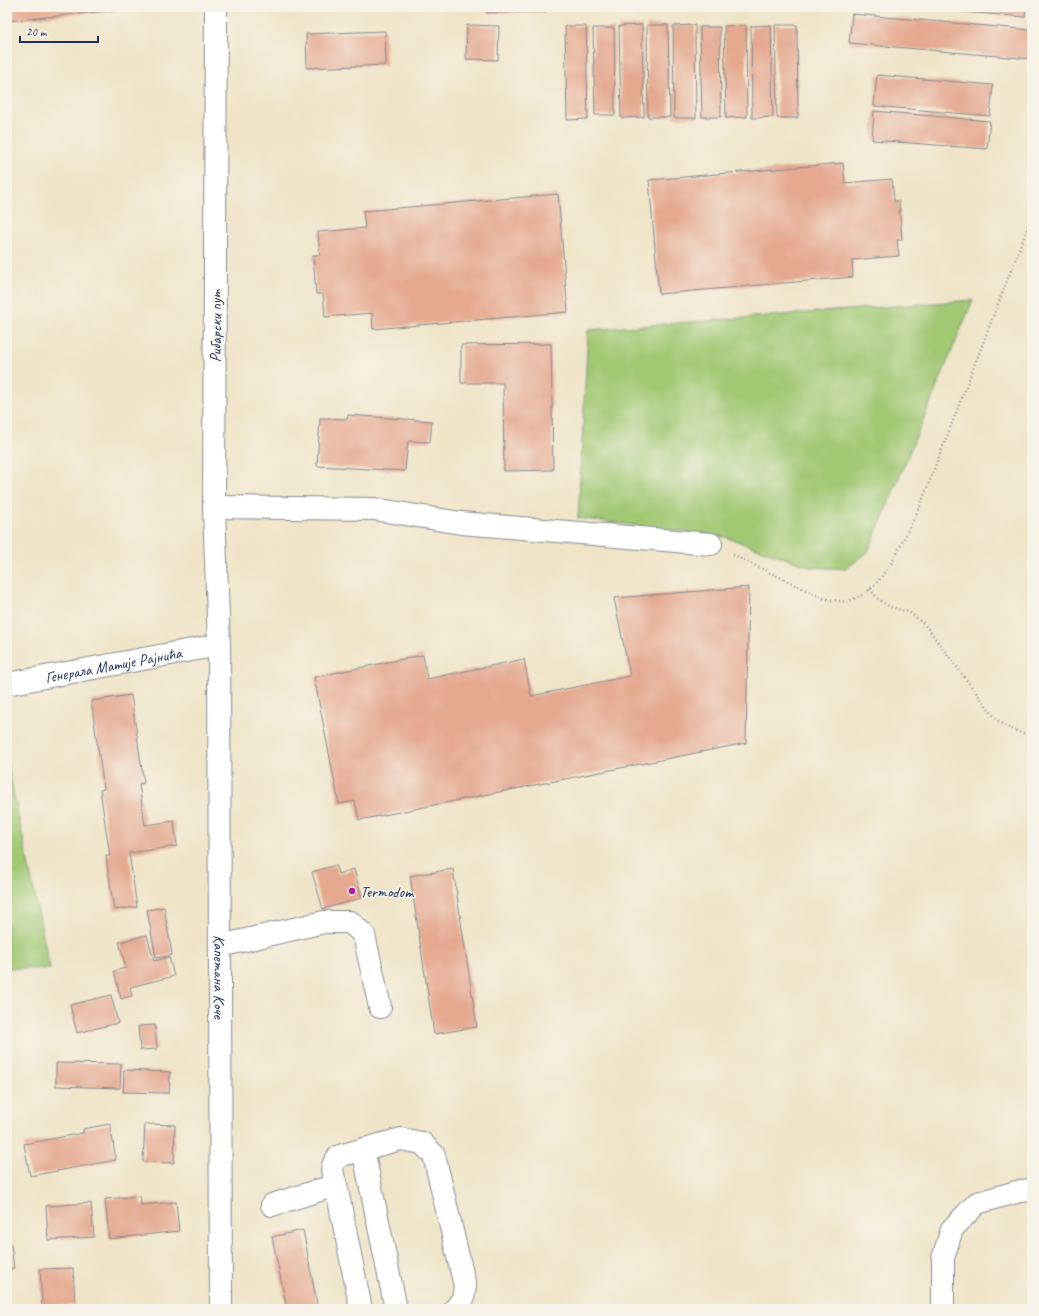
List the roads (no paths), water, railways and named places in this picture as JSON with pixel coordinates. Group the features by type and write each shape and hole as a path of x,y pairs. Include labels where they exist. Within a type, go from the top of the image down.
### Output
{"main road":[{"name":"Рибарски пут","path":"216,7 214,507 219,645"},
{"path":"214,507 374,509 461,523 711,544"},
{"name":"Генерала Матије Рајнића","path":"7,684 219,645"},
{"name":"Капетана Коче","path":"219,645 221,1309"},
{"path":"220,946 324,922 350,922 364,935 380,1007"},
{"path":"361,1309 336,1185 332,1173 332,1164 338,1156 401,1140 422,1143 434,1155 465,1286 463,1299 455,1309"},
{"path":"363,1149 396,1309"},
{"path":"272,1205 336,1185"},
{"path":"942,1309 943,1258 952,1229 977,1203 1020,1191 1032,1190"}],"place":[{"name":"Termodom","path":"352,891"}]}
